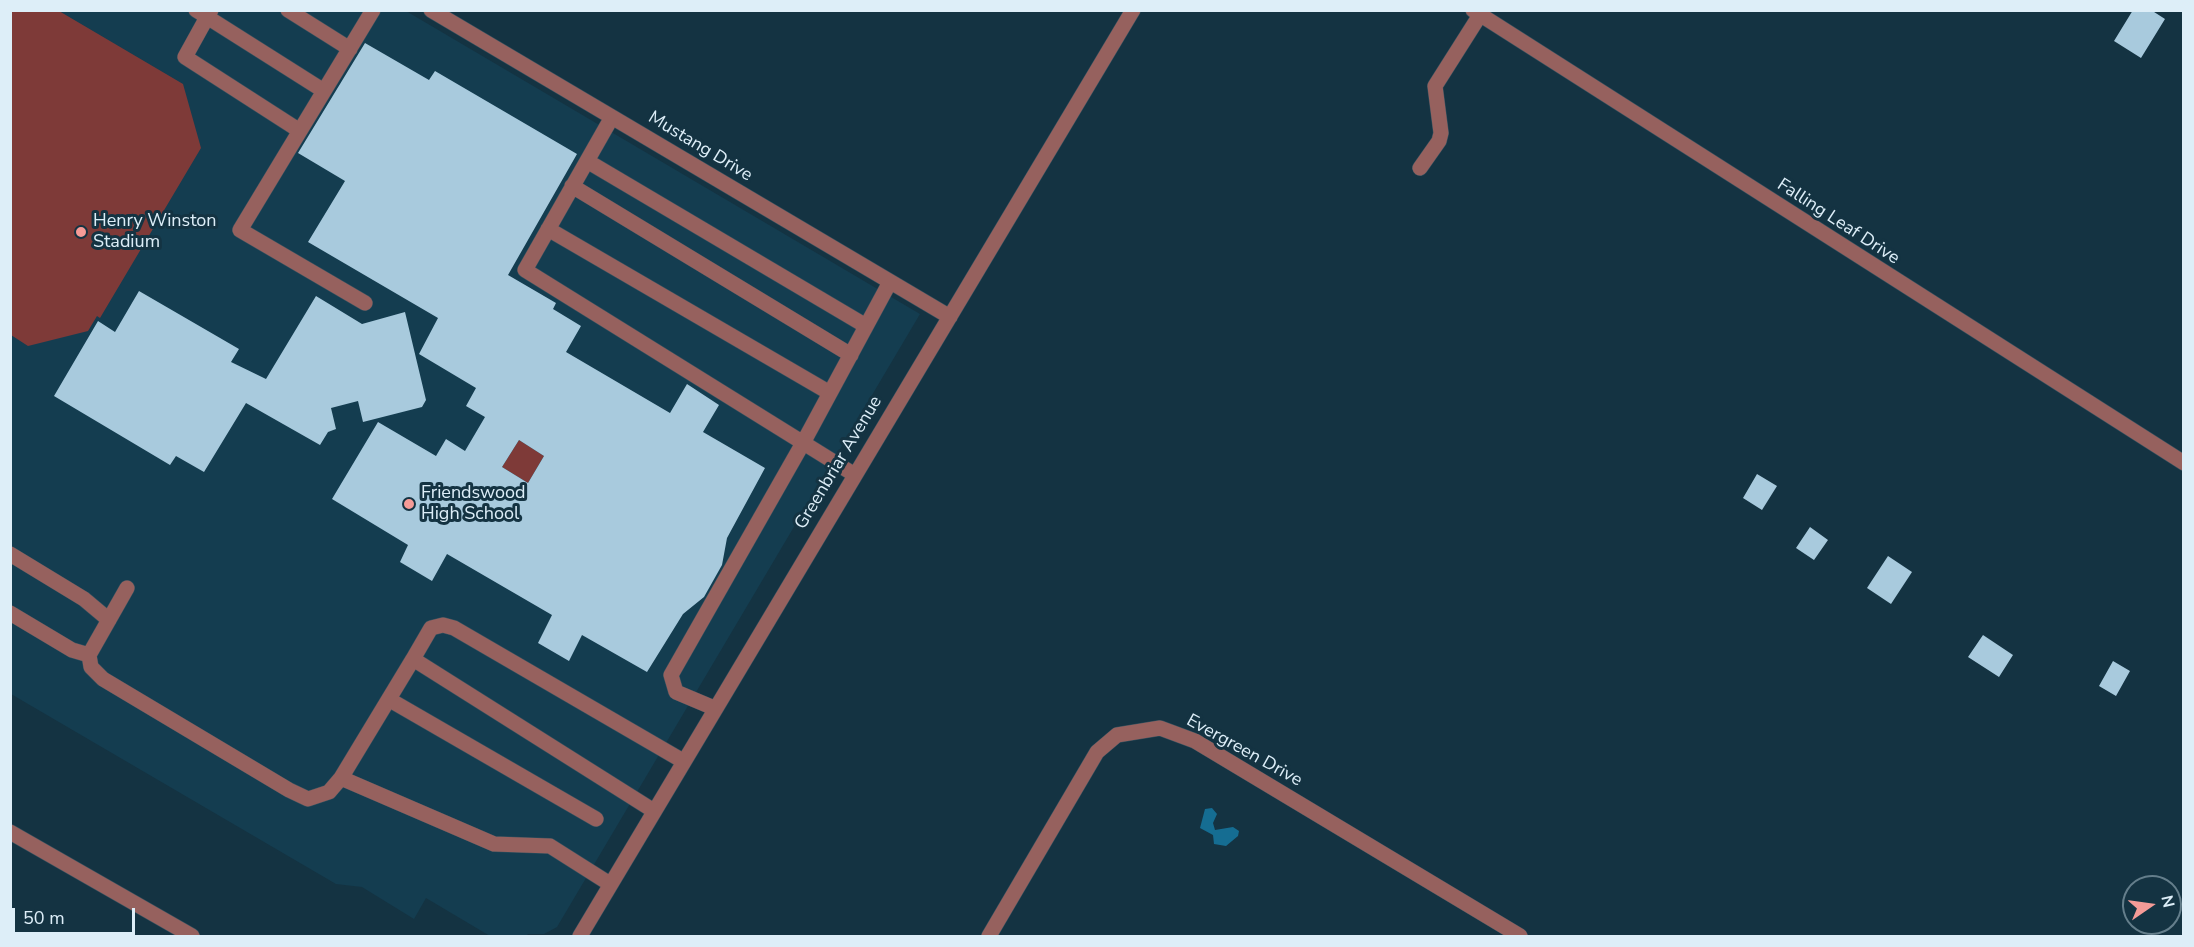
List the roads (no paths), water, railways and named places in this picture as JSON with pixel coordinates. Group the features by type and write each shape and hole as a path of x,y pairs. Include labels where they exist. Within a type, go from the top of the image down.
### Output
{"street":[{"path":"288,10 350,49"},
{"path":"364,303 240,230 373,10"},
{"name":"Mustang Drive","path":"431,10 950,317"},
{"name":"Greenbriar Avenue","path":"580,936 714,708 1133,10"},
{"path":"300,131 185,57 205,13 324,91"},
{"path":"1420,168 1439,141 1441,134 1435,86 1477,13"},
{"name":"Falling Leaf Drive","path":"1477,13 2184,463"},
{"path":"612,117 525,270 855,475"},
{"path":"587,161 866,326"},
{"path":"572,186 851,354"},
{"path":"548,229 830,393"},
{"path":"714,708 676,692 671,675 803,443 890,282"},
{"path":"10,554 84,599 109,620"},
{"path":"127,588 89,655 91,667 103,679 289,790 308,799 330,792 341,778 432,628 443,624 454,628 683,761"},
{"path":"10,613 72,650 89,655"},
{"path":"413,659 654,811"},
{"path":"390,700 596,819"},
{"name":"Evergreen Drive","path":"989,936 1097,752 1117,735 1160,728 1194,741 1520,936"},
{"path":"341,778 495,844 550,846 610,884"},
{"path":"10,832 192,936"}],"water":[{"path":"1212,808 1217,814 1213,823 1215,830 1233,827 1239,831 1238,836 1226,846 1214,844 1213,835 1200,828 1205,809"}],"place":[{"name":"Henry Winston Stadium","path":"81,232"},
{"name":"Friendswood High School","path":"409,504"}]}
